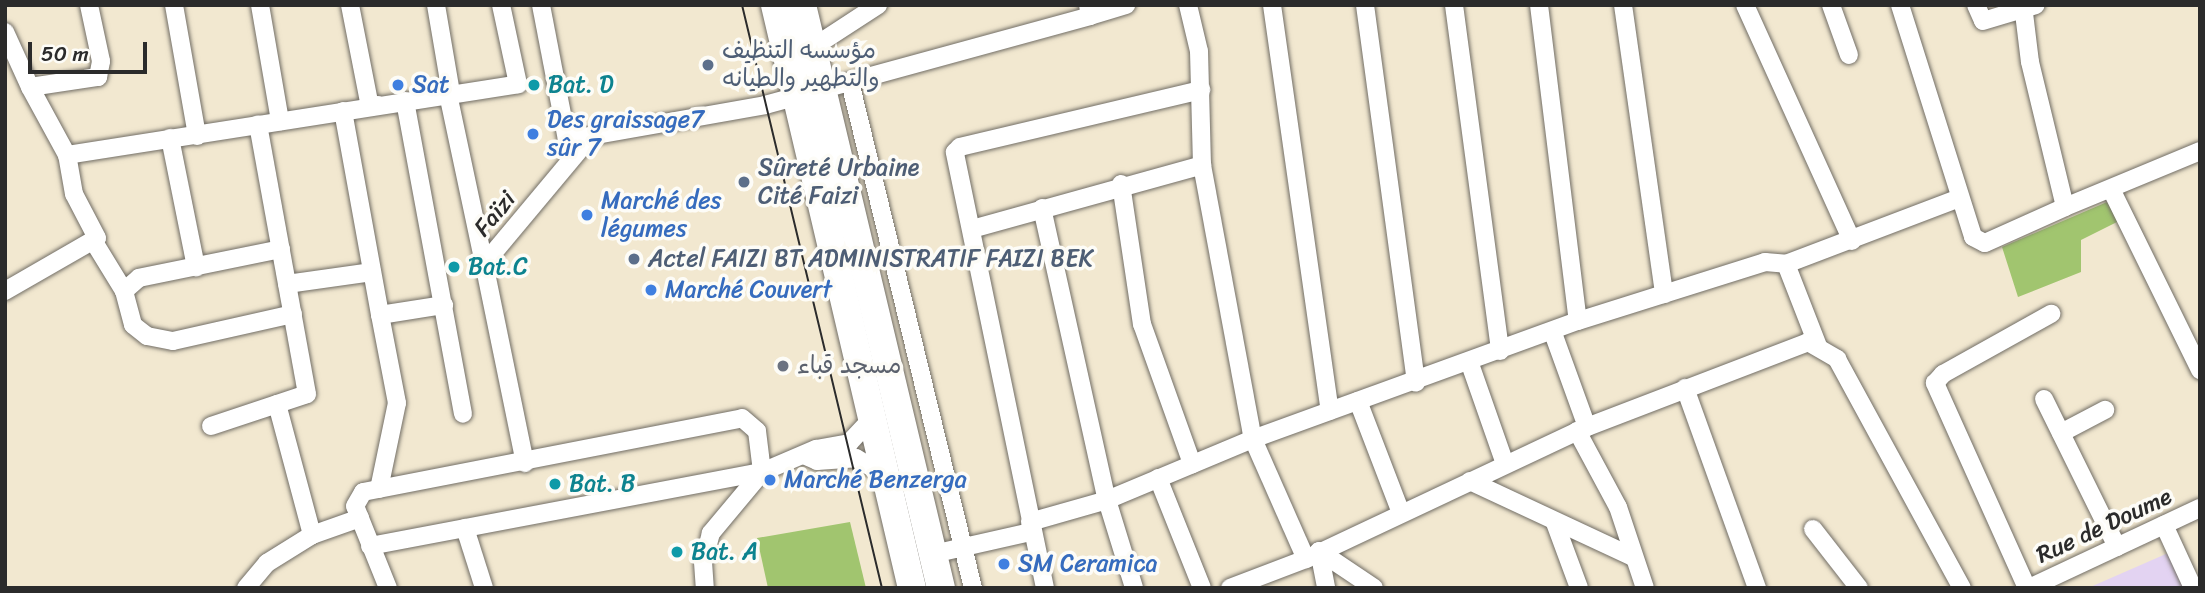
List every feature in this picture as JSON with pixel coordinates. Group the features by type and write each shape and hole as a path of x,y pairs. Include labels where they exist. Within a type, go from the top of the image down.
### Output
{"main road":[{"path":"775,5 809,92 942,588"},
{"path":"802,5 812,48 809,92 871,419 912,588"}],"street":[{"path":"30,87 98,77 101,61 89,5"},
{"path":"174,5 197,136"},
{"path":"260,5 280,121"},
{"path":"351,5 370,107"},
{"path":"436,5 448,94 485,264"},
{"path":"370,107 518,84 501,5"},
{"path":"541,5 566,140 765,105 1089,11 1126,5"},
{"path":"812,48 878,5"},
{"path":"1188,5 1199,51 1202,165 1253,439 1313,555 1326,588"},
{"path":"1272,5 1330,411"},
{"path":"1366,5 1416,383"},
{"path":"1454,5 1500,351"},
{"path":"1539,5 1578,321"},
{"path":"1623,5 1664,294"},
{"path":"1745,5 1852,241"},
{"path":"1831,5 1849,55"},
{"path":"1900,5 1960,198 1973,237 1979,242 2111,190 2200,151"},
{"path":"1976,5 1983,21 2027,7 2030,62 2065,207"},
{"path":"5,32 30,87 67,155 74,194 97,238 5,291"},
{"path":"850,82 973,588"},
{"path":"1045,588 972,229 953,159 960,147 1201,90"},
{"path":"67,155 448,94"},
{"path":"405,101 463,414"},
{"path":"342,111 397,403 379,489"},
{"path":"211,426 307,394 258,124"},
{"name":"Faïzi","path":"525,463 485,264 592,135"},
{"path":"170,138 196,267"},
{"path":"972,229 1121,184 1202,165"},
{"path":"1121,184 1142,324 1192,464"},
{"path":"2111,190 2200,370"},
{"path":"933,554 1031,527 1107,500 1253,439 1416,383 1553,333 1578,321 1765,262 1786,264 1960,198"},
{"path":"1042,208 1107,500 1134,588"},
{"path":"94,242 124,291 133,325 147,337 173,341 293,314"},
{"path":"124,291 139,278 281,249"},
{"path":"1786,264 1818,346"},
{"path":"287,284 372,272"},
{"path":"380,314 444,305"},
{"path":"2028,588 1935,383 1942,374 2051,314"},
{"path":"1553,333 1582,429 1618,507 1644,588"},
{"path":"1235,586 1313,555 1582,429 1808,342 1837,359 1962,588"},
{"path":"1469,363 1505,464"},
{"path":"1685,388 1757,588"},
{"path":"2044,399 2117,547"},
{"path":"1358,401 1401,513"},
{"path":"277,404 312,535"},
{"path":"2060,433 2105,410"},
{"path":"388,588 355,506 359,495 742,418 757,431 762,471 711,533 703,562 705,588"},
{"path":"845,451 871,419"},
{"path":"370,546 762,471 806,456 845,451 883,474"},
{"path":"741,475 744,496"},
{"path":"1158,478 1202,588"},
{"path":"1470,481 1555,523 1633,557"},
{"name":"Rue de Doume","path":"2028,588 2200,508"},
{"path":"246,588 267,563 312,535 360,518"},
{"path":"1555,523 1577,585 1558,588"},
{"path":"2164,525 2193,588"},
{"path":"465,528 484,588"},
{"path":"1813,529 1859,588"},
{"path":"1313,555 1374,588"}],"shaded area":[{"path":"2170,552 2187,588 2088,588 2159,557"}],"green space":[{"path":"2107,202 2119,221 2081,240 2081,272 2018,297 2002,247"},
{"path":"850,522 866,588 768,588 757,538"}],"tram line":[{"path":"742,5 882,588"}],"place":[{"name":"مؤسسه التنظيف والتطهير والطيانه","path":"708,65"},
{"name":"Sat","path":"398,85"},
{"name":"Bat. D","path":"534,85"},
{"name":"Des graissage7 sûr 7","path":"533,134"},
{"name":"Sûreté Urbaine Cité Faizi","path":"744,182"},
{"name":"Marché des légumes","path":"587,215"},
{"name":"Actel FAIZI BT ADMINISTRATIF FAIZI BEK","path":"634,259"},
{"name":"Bat.C","path":"454,267"},
{"name":"Marché Couvert","path":"651,290"},
{"name":"مسجد قباء","path":"783,366"},
{"name":"Marché Benzerga","path":"770,480"},
{"name":"Bat. B","path":"555,484"},
{"name":"Bat. A","path":"677,552"},
{"name":"SM Ceramica","path":"1004,564"}]}
